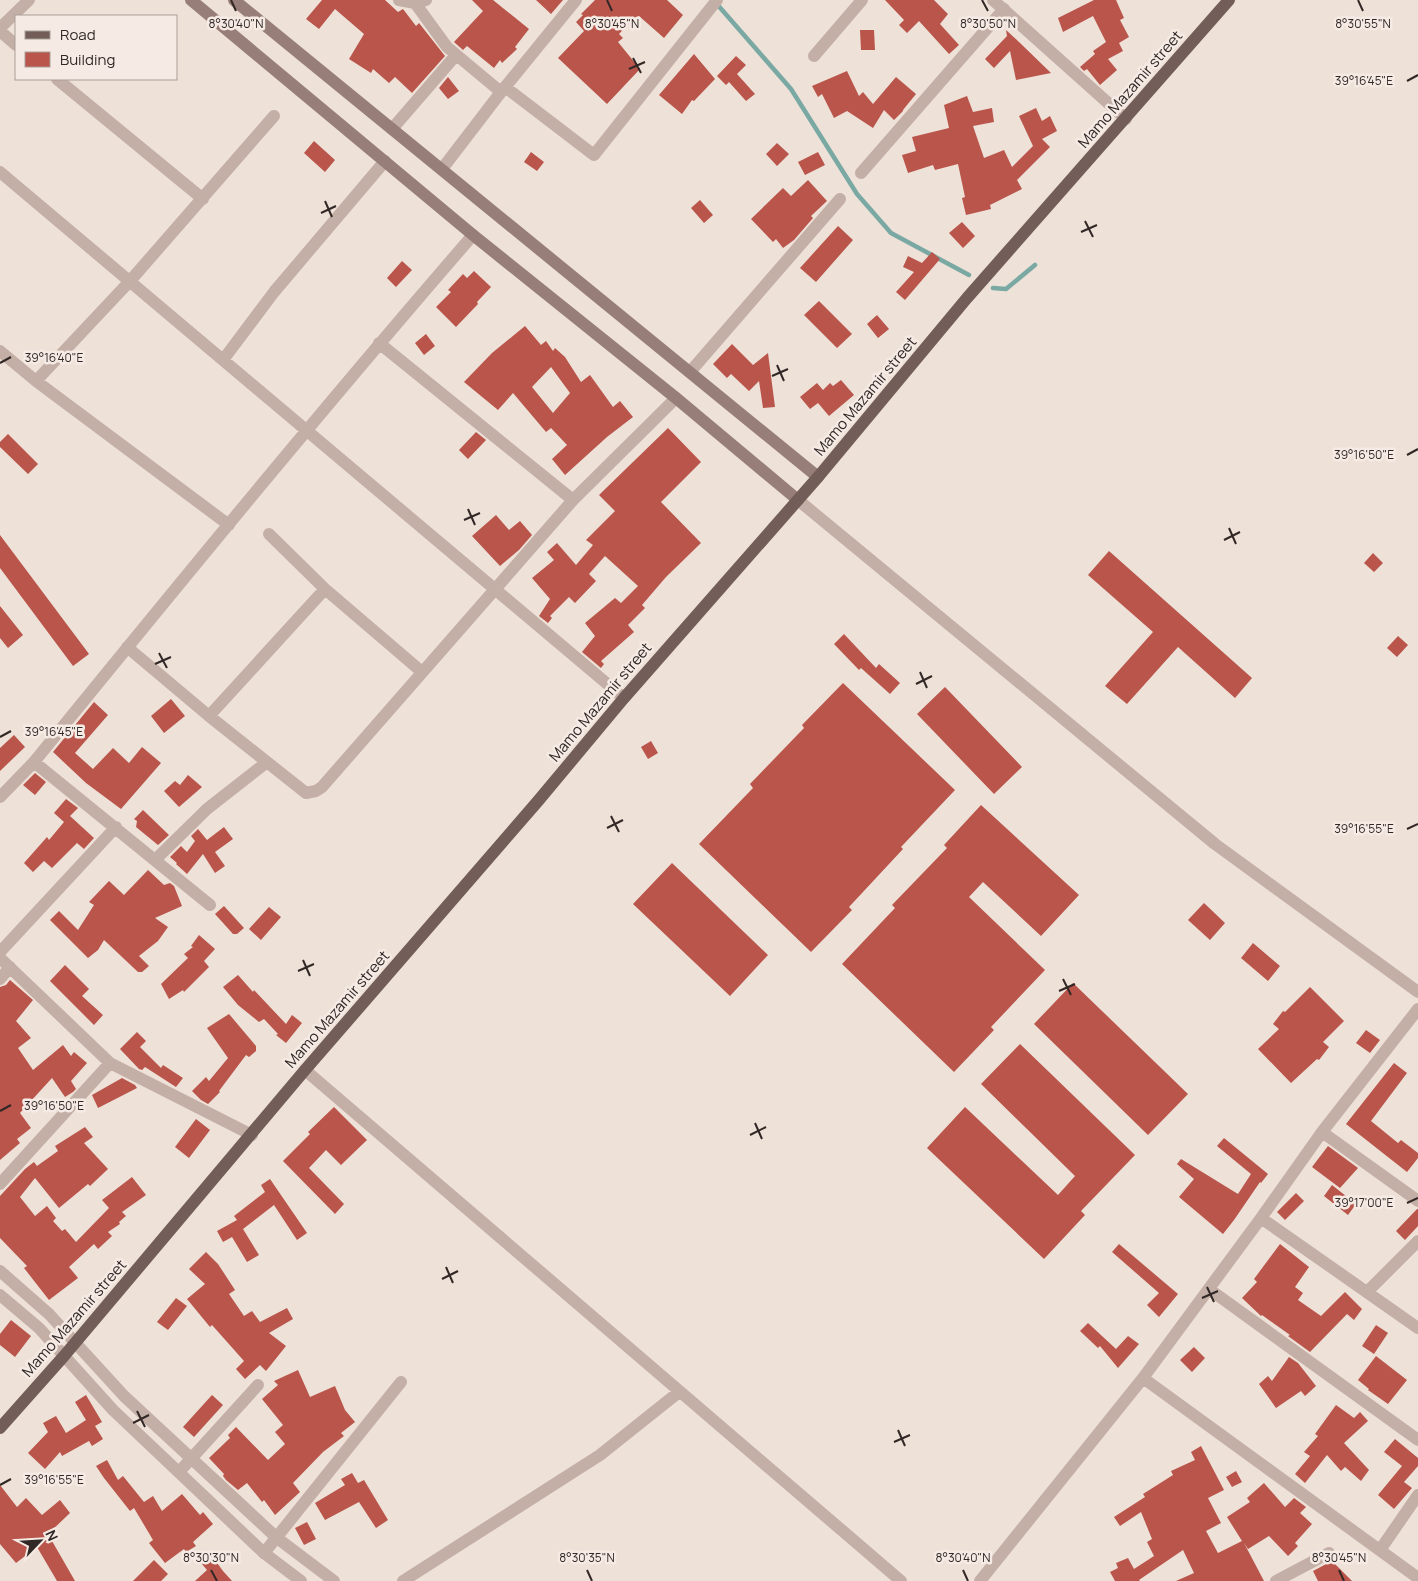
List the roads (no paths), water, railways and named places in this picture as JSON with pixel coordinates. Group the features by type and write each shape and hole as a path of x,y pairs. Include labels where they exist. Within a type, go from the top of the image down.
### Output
{"main road":[{"path":"191,0 473,235 676,398 798,500"},
{"path":"234,0 818,478"},
{"name":"Mamo Mazamir street","path":"0,1428 64,1356 305,1070 538,801 624,698 818,478 967,298 1228,0"}],"street":[{"path":"15,44 0,30 29,0"},
{"path":"399,0 421,2 447,47 456,55 594,155 713,5"},
{"path":"442,170 503,89 576,0"},
{"path":"814,56 862,0"},
{"path":"994,0 1126,118"},
{"path":"861,173 1004,9"},
{"path":"392,129 456,55"},
{"path":"58,80 203,199"},
{"path":"36,381 130,281 274,116"},
{"path":"223,360 274,292 385,161"},
{"path":"0,172 624,698"},
{"path":"690,372 840,199"},
{"path":"0,797 34,762 306,430 473,235"},
{"path":"379,343 573,500"},
{"path":"0,351 36,381 229,525"},
{"path":"127,647 209,716 306,793 316,791 322,787 573,500 676,398"},
{"path":"798,500 1215,844 1418,992"},
{"path":"269,534 324,589 422,672"},
{"path":"209,716 324,589"},
{"path":"34,762 116,827 210,906"},
{"path":"155,860 207,809 267,762"},
{"path":"0,952 116,827"},
{"path":"0,958 110,1063 252,1135"},
{"path":"0,979 10,967"},
{"path":"980,1581 1143,1378 1322,1132 1418,1009"},
{"path":"0,1184 110,1063"},
{"path":"305,1070 901,1581"},
{"path":"1322,1132 1418,1201"},
{"path":"1261,1218 1418,1328"},
{"path":"1367,1292 1418,1241"},
{"path":"0,1271 50,1314 124,1396 277,1538 334,1581"},
{"path":"1209,1289 1418,1440"},
{"path":"0,1295 39,1328 113,1410 264,1553 301,1581"},
{"path":"1143,1378 1418,1578"},
{"path":"264,1553 401,1382"},
{"path":"179,1472 258,1385"},
{"path":"403,1581 600,1455 679,1392"},
{"path":"1380,1550 1418,1495"},
{"path":"1276,1581 1329,1554"}],"waterway":[{"path":"716,3 791,89 857,194 891,233 969,275"},
{"path":"993,288 1006,289 1035,265"}]}
